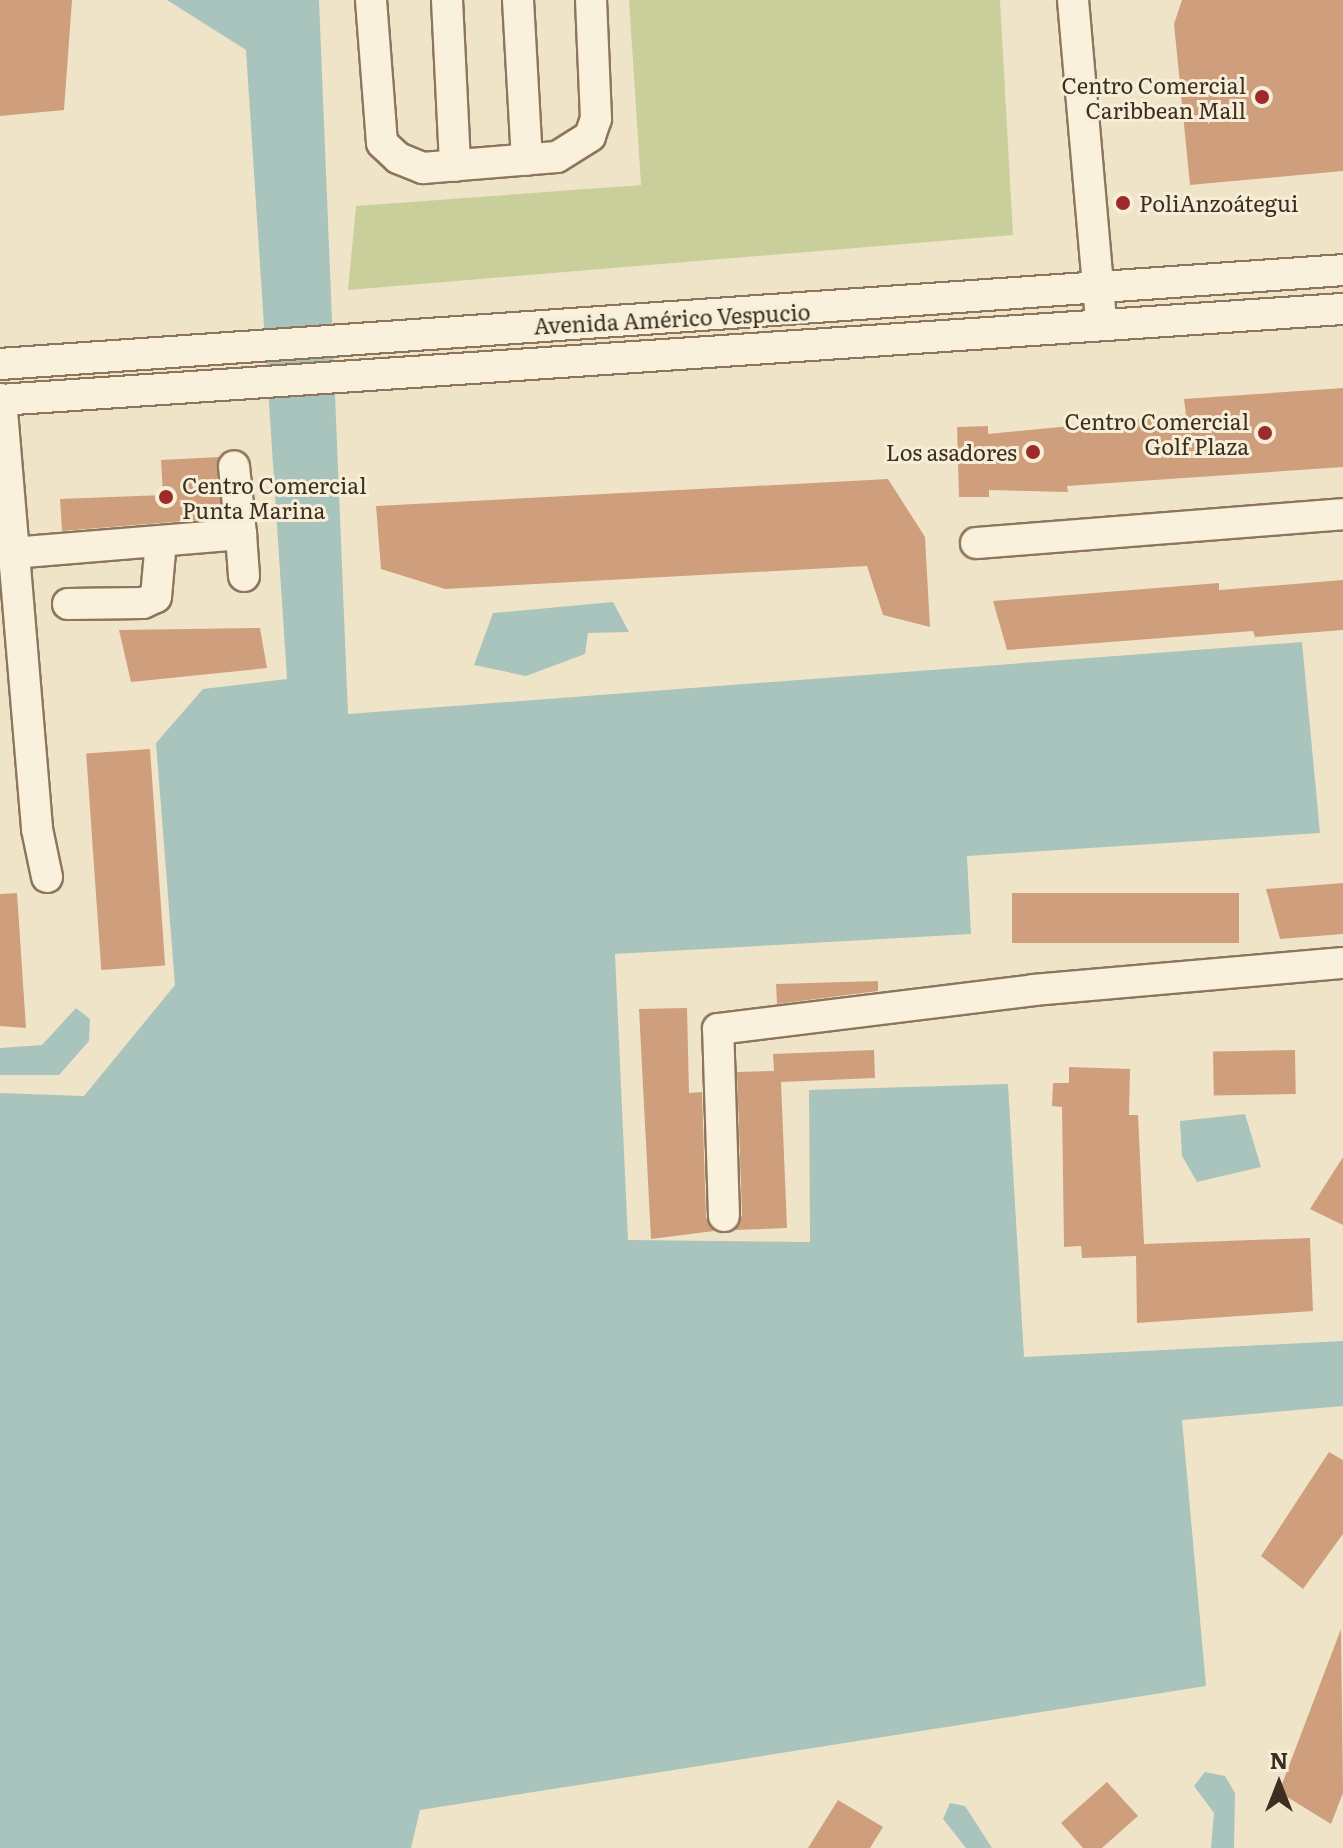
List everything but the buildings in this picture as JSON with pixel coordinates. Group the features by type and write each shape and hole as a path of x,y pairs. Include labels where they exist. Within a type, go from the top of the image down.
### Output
{"street":[{"path":"371,0 382,143 398,158 423,168 557,157 590,136 596,119 591,0"},
{"path":"447,0 455,166"},
{"path":"518,0 527,160"},
{"path":"1073,0 1103,329"},
{"name":"Avenida Américo Vespucio","path":"0,364 233,346 1098,291 1337,267"},
{"name":"Avenida Américo Vespucio","path":"0,400 363,371 1103,329 1343,309"},
{"path":"0,400 7,554 37,829 47,877"},
{"path":"234,466 244,576"},
{"path":"976,543 1343,514"},
{"path":"7,554 241,534"},
{"path":"68,604 143,603 156,597 161,541"},
{"path":"724,1216 718,1029 1034,990 1343,963"}],"green space":[{"path":"629,0 1000,0 1013,235 348,290 356,206 641,185"}],"water":[{"path":"167,0 319,0 348,714 1302,642 1320,833 967,856 971,934 615,954 628,1240 810,1242 809,1090 1008,1084 1024,1357 1343,1341 1343,1406 1182,1420 1206,1686 420,1810 411,1848 0,1848 0,1093 84,1096 175,985 156,743 203,689 287,679 246,50"},
{"path":"613,602 629,632 588,633 585,654 526,676 474,665 493,613"},
{"path":"76,1008 90,1019 89,1041 59,1075 0,1075 0,1048 42,1045"},
{"path":"1245,1114 1261,1167 1197,1182 1182,1156 1180,1121"},
{"path":"1205,1772 1225,1776 1235,1793 1234,1848 1211,1848 1214,1813 1194,1786"},
{"path":"950,1803 965,1806 992,1848 966,1848 943,1819"}],"place":[{"name":"Centro Comercial Caribbean Mall","path":"1262,97"},
{"name":"PoliAnzoátegui","path":"1123,203"},
{"name":"Centro Comercial Golf Plaza","path":"1265,433"},
{"name":"Los asadores","path":"1033,452"},
{"name":"Centro Comercial Punta Marina","path":"166,497"}]}
